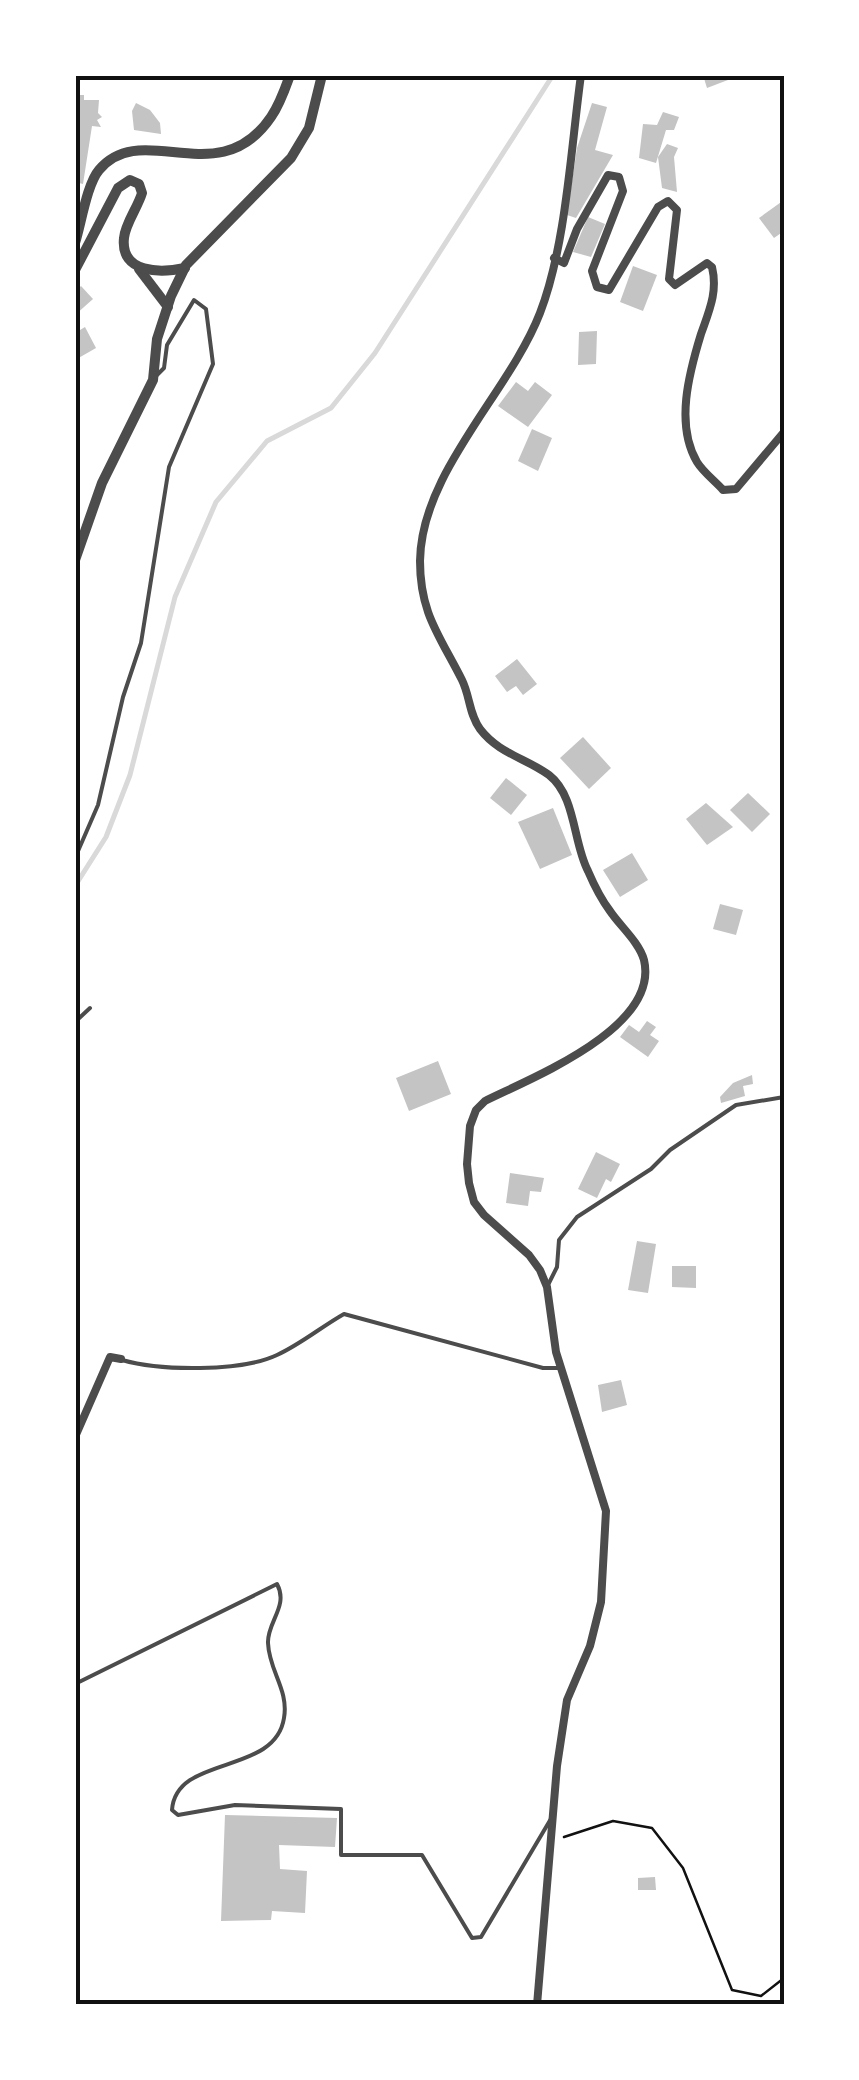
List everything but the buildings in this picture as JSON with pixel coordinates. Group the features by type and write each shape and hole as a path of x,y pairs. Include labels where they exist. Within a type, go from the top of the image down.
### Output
{"street":[{"path":"75,243 96,174 110,161 138,149 201,156 238,147 269,120 290,75"},
{"path":"75,560 102,482 153,380 157,340 185,268 291,158 309,128 322,75"},
{"path":"537,2005 557,1766 567,1700 590,1646 601,1602 606,1511 561,1368 547,1287 530,1255 474,1202 466,1164 476,1110 485,1101 579,1055 606,1036 636,1002 642,988 643,957 587,870 560,788 549,775 516,759 480,729 464,682 441,646 424,608 420,559 428,515 484,407 530,334 548,290 581,75"},
{"path":"554,258 564,263 577,228 608,174 620,177 624,191 592,271 597,287 609,290 658,207 668,201 678,210 669,280 674,285 707,263 715,279 685,406 686,434 698,464 724,490 736,489 784,432"},
{"path":"75,270 118,188 130,180 139,184 142,193 124,237 126,254 168,307"},
{"path":"139,268 152,272 185,268"},
{"path":"75,1436 110,1357 120,1360"}],"lane":[{"path":"75,858 98,806 123,697 142,643 169,467 213,364 206,309 194,300 166,345 164,368 153,380"},
{"path":"75,1022 90,1008"},
{"path":"547,1287 558,1266 559,1240 577,1218 651,1169 670,1150 736,1104 784,1098"},
{"path":"120,1360 153,1365 245,1364 275,1356 344,1314 542,1368 561,1368"},
{"path":"75,1684 278,1584 282,1602 268,1638 273,1669 285,1692 284,1724 263,1750 183,1783 173,1798 172,1810 178,1816 235,1805 341,1809 344,1814 340,1855 422,1855 472,1938 480,1937 554,1815"}],"path":[{"path":"553,1840 613,1822 652,1828 684,1868 732,1990 761,1996 784,1978"}],"waterway":[{"path":"75,886 106,837 130,775 175,597 216,502 267,441 331,408 375,353 553,75"}]}
